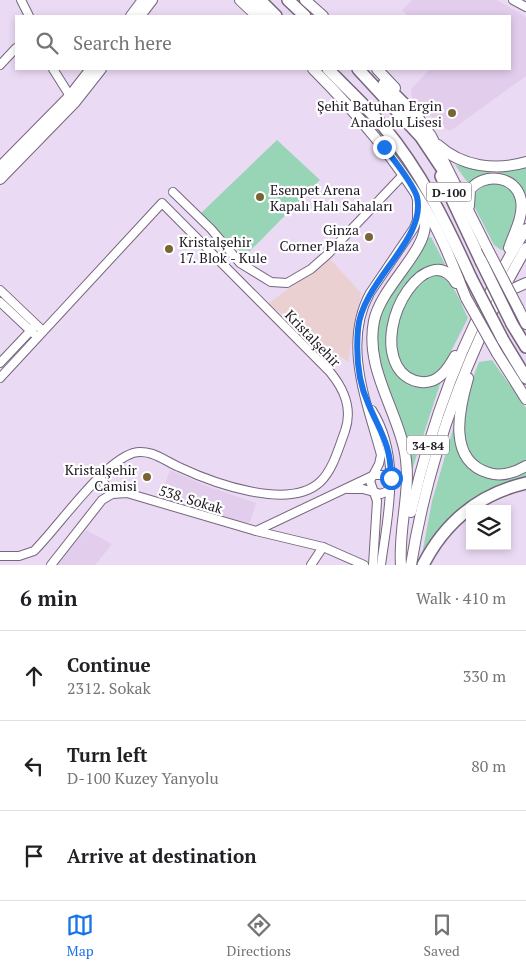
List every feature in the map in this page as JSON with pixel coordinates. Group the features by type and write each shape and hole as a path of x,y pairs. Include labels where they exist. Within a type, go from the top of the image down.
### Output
{"highway":[{"path":"249,0 263,15"},
{"path":"260,0 275,15"},
{"path":"288,0 304,15"},
{"name":"D-100","path":"329,70 366,107 397,144 441,214 503,340 526,378"},
{"name":"D-100","path":"359,70 414,122 512,324 526,347"},
{"path":"369,70 414,122 451,182 460,190"},
{"path":"423,565 440,537 464,511 497,492 526,483"}],"main road":[{"path":"132,15 143,0"},
{"path":"141,15 152,0"},
{"path":"240,0 256,15"},
{"path":"305,0 322,15"},
{"path":"0,167 72,99 90,70"},
{"path":"0,179 100,70"},
{"path":"314,70 362,119 403,174 436,230 466,298"},
{"path":"378,70 414,122 449,154 473,164 495,168 526,162"},
{"path":"431,136 460,190 526,324"},
{"path":"471,214 468,194 479,181 494,177 515,188 521,201 521,208 505,265"},
{"path":"401,565 400,551 407,500 407,472 401,436 374,364 372,333 374,320 382,298 423,237 425,220 417,196"},
{"path":"505,265 526,229"},
{"path":"494,308 526,248"},
{"name":"34-84","path":"401,565 414,500 431,437 454,371 505,265"},
{"path":"472,331 462,342 445,371 431,381 423,382 408,378 402,373 395,360 391,341 393,320 398,305 412,284 430,272 444,272 455,279 497,353 526,399"},
{"path":"494,308 508,292 526,283"},
{"name":"34-84","path":"411,565 425,492 441,437 474,350 494,308"},
{"path":"474,350 460,416 459,436 464,453 478,469 494,474 509,474 526,466"}],"street":[{"path":"21,0 28,15"},
{"path":"513,0 526,7"},
{"path":"0,65 15,49"},
{"path":"54,70 72,99"},
{"path":"173,192 211,230 240,263 270,282 287,283 311,269 328,254 403,174"},
{"path":"373,565 377,501 370,481 380,464 381,455 360,376 358,356 360,316 370,293 414,228 417,220 417,196"},
{"name":"Kristalşehir","path":"0,378 162,203 330,372 341,385 346,396 348,420 334,459 324,478 306,491 288,495 232,486 194,474 153,454 144,452 134,453 100,478 34,551 19,556 0,556"},
{"path":"0,290 4,302 38,338"},
{"path":"4,302 44,331"},
{"path":"0,363 36,325"},
{"path":"368,404 386,442 390,456 391,480 381,565"},
{"path":"256,531 374,475 386,475 391,480"},
{"path":"51,565 102,500 112,494 100,478"},
{"path":"346,489 364,489 384,494 390,490"},
{"name":"538. Sokak","path":"112,494 127,493 256,531 323,547 364,565"},
{"path":"311,565 323,547"}],"shaded area":[{"path":"412,0 497,0 526,17 526,76 450,131 443,127 412,98 411,89 429,70 511,70 511,15 407,15 402,10"},
{"path":"329,258 361,293 348,362 268,304"},
{"path":"170,470 204,485 256,503 250,522 242,523 160,499"},
{"path":"86,530 112,544 95,565 57,565"}],"green space":[{"name":"Esenpet Arena Kapalı Halı Sahaları","path":"277,140 320,180 245,256 200,214"},
{"path":"455,165 491,172 468,183"},
{"path":"526,167 526,201 522,190 516,182 508,176 497,172"},
{"path":"492,182 507,186 513,191 515,199 516,207 512,225 503,250 494,245 473,204 476,192 486,183"},
{"path":"431,237 445,264 404,288 396,301 388,325 388,349 419,387 431,386 441,381 411,473 391,412 380,366 379,323 389,297 418,256 428,238"},
{"path":"438,275 453,287 468,318 442,369 431,377 418,378 405,370 398,358 395,341 397,324 403,307 412,292 424,280"},
{"path":"492,360 526,408 526,460 504,470 490,469 476,463 468,452 464,438 463,422 474,374 479,362"},
{"path":"455,422 479,473 526,470 526,479 503,485 478,497 471,505 466,505 466,510 421,560 432,501"}],"place":[{"name":"Şehit Batuhan Ergin Anadolu Lisesi","path":"452,113"},
{"name":"Esenpet Arena Kapalı Halı Sahaları","path":"260,197"},
{"name":"Ginza Corner Plaza","path":"369,237"},
{"name":"Kristalşehir 17. Blok - Kule","path":"169,249"},
{"name":"Kristalşehir Camisi","path":"147,477"}],"route":[{"path":"384,147 417,196 418,208 414,228 364,304 358,328 360,376 368,404 386,442 390,456 391,478"}]}
